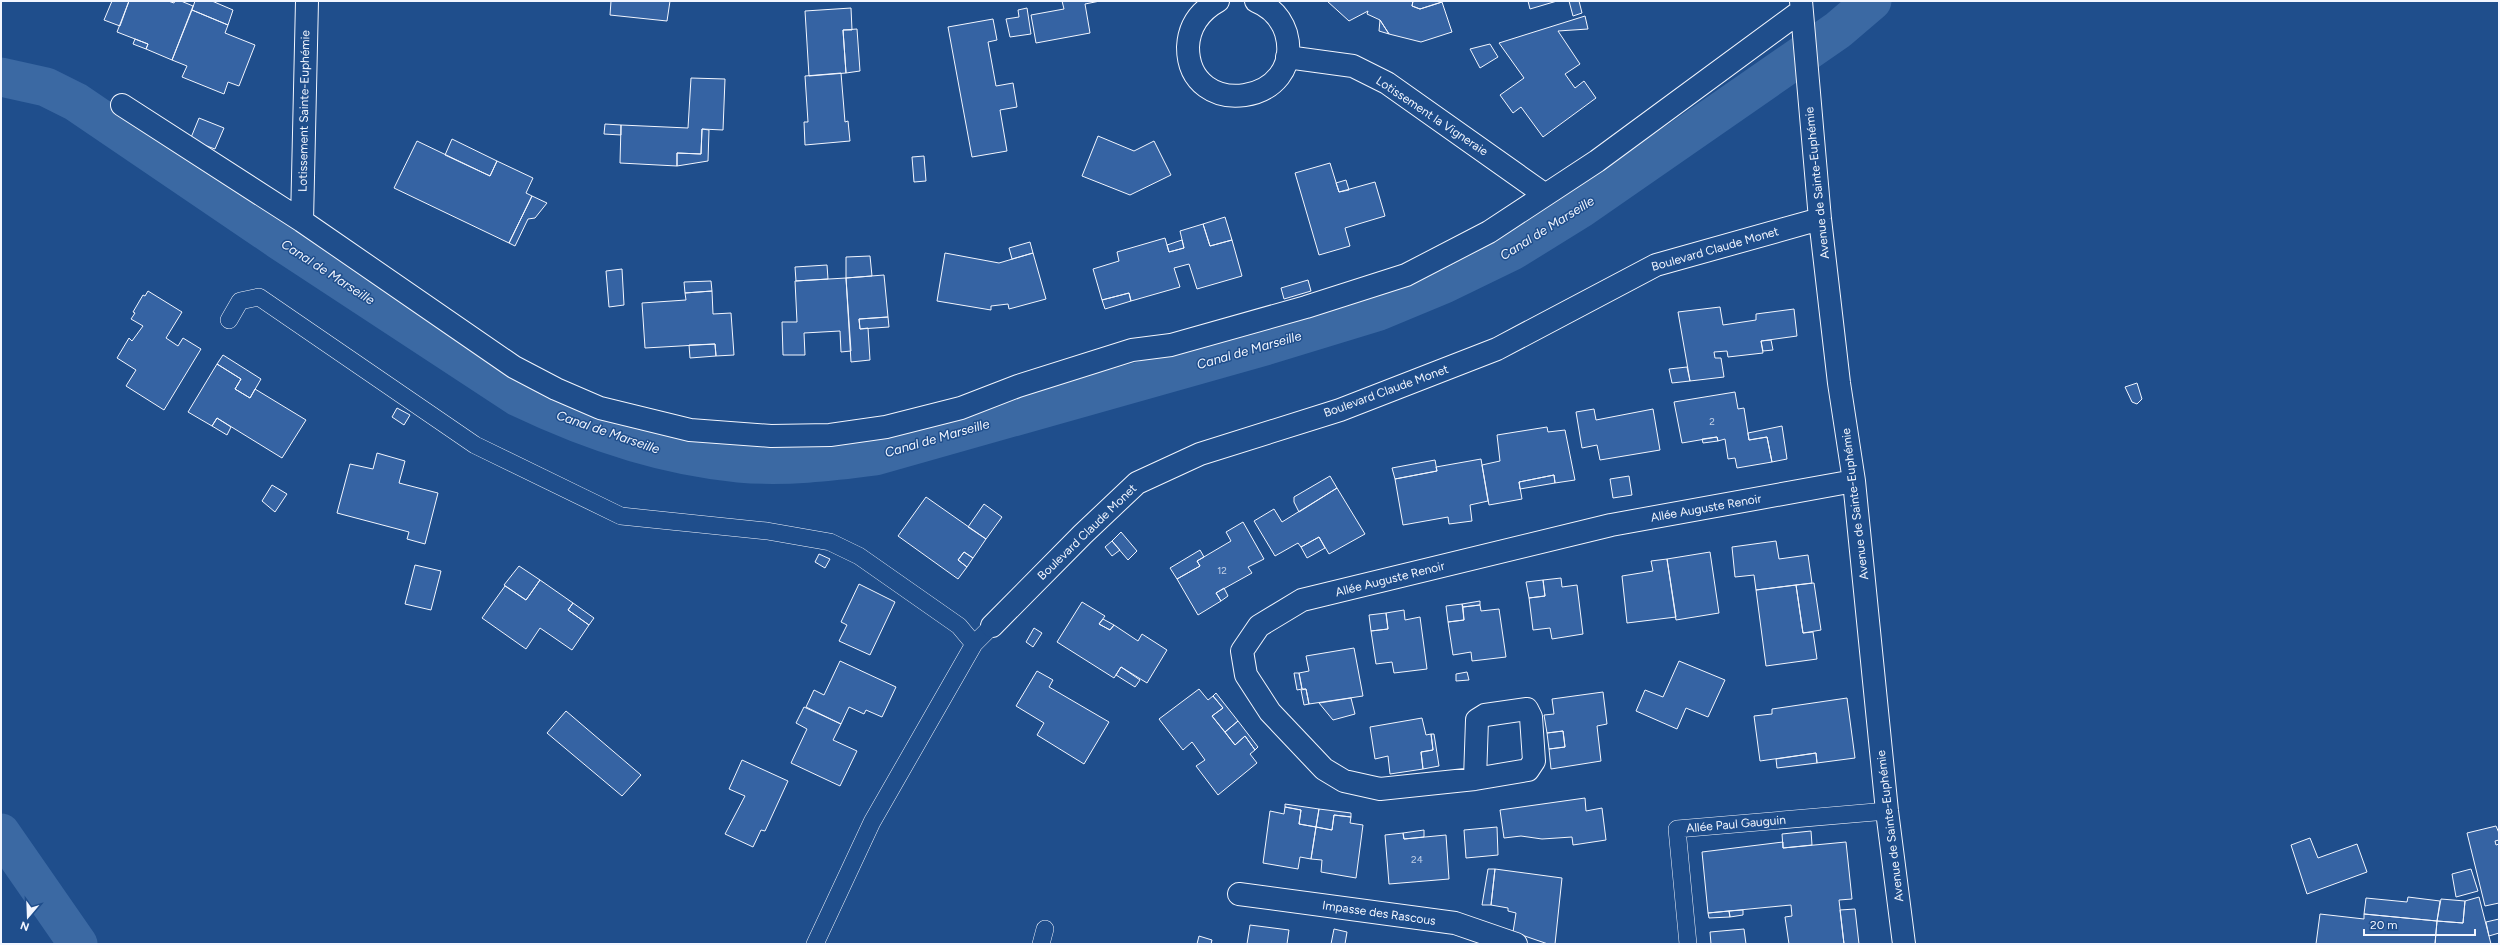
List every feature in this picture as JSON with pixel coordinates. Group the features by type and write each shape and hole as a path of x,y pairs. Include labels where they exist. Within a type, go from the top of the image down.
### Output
{"street":[{"name":"Lotissement Sainte-Euphémie","path":"302,221 307,1"},
{"path":"1218,1 1204,10 1192,11 1188,38 1188,55 1194,72 1205,85 1220,94 1237,97 1254,94 1269,86 1281,74 1287,58 1288,42 1284,26 1276,13 1256,1"},
{"path":"122,104 302,221 514,367 600,408 690,430 771,436 830,435 886,427 961,408 1018,386 1132,350 1171,345 1306,307 1406,275 1489,232 1544,194 1597,161 1802,15"},
{"name":"Avenue de Sainte-Euphémie","path":"1802,15 1820,219 1839,383 1854,481 1887,811 1904,944"},
{"name":"Lotissement la Vigneraie","path":"1287,58 1352,66 1387,83 1544,194"},
{"name":"Boulevard Claude Monet","path":"992,626 1083,534 1137,483 1200,454 1340,410 1497,349 1656,264 1820,219"},
{"name":"Allée Auguste Renoir","path":"1475,779 1380,789 1344,781 1324,769 1270,712 1246,675 1242,651 1259,626 1302,600 1610,525 1854,481"},
{"name":"Impasse des Rascous","path":"1240,894 1455,923 1516,944"}],"lane":[{"path":"229,320 240,302 260,297 475,445 621,516 767,531 830,542 859,556 959,626 974,644"},
{"path":"814,944 872,822 974,644 992,626"},
{"name":"Allée Paul Gauguin","path":"1688,944 1677,829 1887,811"}],"building":[{"path":"112,1 129,1 120,26 104,20"},
{"path":"129,1 168,1 174,3 175,1 181,1 193,6 172,60 146,49 148,44 117,32"},
{"path":"195,1 212,1 233,10 228,25 192,10"},
{"path":"611,1 670,1 667,21 610,15"},
{"path":"1062,1 1100,1 1085,4 1090,33 1036,43 1031,15 1064,9"},
{"path":"1327,1 1413,1 1412,6 1420,9 1442,2 1452,32 1421,42 1389,34 1380,20 1367,14 1368,11 1349,21"},
{"path":"1413,1 1442,2 1420,9 1412,6"},
{"path":"1528,1 1557,1 1530,9"},
{"path":"1569,1 1579,1 1582,13 1573,16"},
{"path":"851,8 852,30 843,30 846,73 809,76 805,11"},
{"path":"1027,8 1031,34 1010,37 1006,19 1019,17 1018,10"},
{"path":"192,10 228,25 225,33 255,45 239,86 228,82 224,94 182,77 187,66 172,60"},
{"path":"1585,16 1588,29 1558,31 1580,64 1565,74 1575,88 1584,81 1596,98 1543,137 1521,107 1513,113 1500,95 1524,78 1499,43"},
{"path":"993,19 997,40 988,42 996,86 1013,83 1017,107 1000,110 1007,151 972,157 948,27"},
{"path":"1380,20 1389,34 1379,31"},
{"path":"857,29 860,71 846,73 843,30"},
{"path":"135,39 148,44 146,49 133,44"},
{"path":"1490,44 1498,57 1480,68 1470,49"},
{"path":"841,73 845,122 848,121 850,141 805,145 804,122 808,122 805,76"},
{"path":"691,78 725,79 723,130 702,129 701,154 677,153 677,166 620,163 621,125 688,128"},
{"path":"199,118 224,128 215,149 190,140"},
{"path":"605,124 621,125 621,135 604,134"},
{"path":"702,129 709,130 708,161 677,166 677,153 701,154"},
{"path":"1098,136 1134,151 1154,141 1171,175 1130,195 1082,176"},
{"path":"452,139 497,161 490,176 445,155"},
{"path":"417,141 490,176 497,161 533,178 526,193 532,196 509,243 394,188"},
{"path":"924,156 926,181 914,182 912,157"},
{"path":"1330,163 1339,192 1375,182 1385,216 1345,228 1350,246 1319,255 1295,173"},
{"path":"1346,180 1349,190 1339,192 1336,183"},
{"path":"532,196 547,203 535,218 528,219 515,246 509,243"},
{"path":"1225,217 1232,240 1210,246 1203,224"},
{"path":"1203,224 1210,246 1232,240 1242,276 1197,289 1189,264 1174,268 1180,287 1131,301 1129,293 1102,300 1093,269 1119,261 1117,252 1165,238 1169,252 1184,248 1180,231"},
{"path":"1182,240 1184,248 1169,252 1167,245"},
{"path":"1030,242 1033,253 1012,259 1009,248"},
{"path":"945,253 999,263 1033,253 1046,299 1009,309 1008,304 991,306 991,310 937,301"},
{"path":"870,256 872,276 846,278 846,257"},
{"path":"827,265 828,279 796,281 795,267"},
{"path":"622,269 624,305 609,307 606,271"},
{"path":"884,275 888,317 859,319 860,329 868,328 870,360 851,362 846,278"},
{"path":"846,278 851,351 841,352 840,331 804,333 805,355 783,355 782,322 797,322 795,281"},
{"path":"1308,280 1311,291 1284,299 1281,288"},
{"path":"711,281 712,291 685,293 684,282"},
{"path":"148,291 182,312 166,338 178,346 183,338 201,349 164,410 126,386 136,370 117,358 129,338 132,341 143,326 131,319 135,313 133,312 143,295 145,296"},
{"path":"712,291 713,314 731,313 734,355 716,356 715,344 645,348 642,303 686,300 685,293"},
{"path":"1129,293 1131,301 1105,309 1102,300"},
{"path":"1720,307 1723,325 1756,320 1756,314 1794,309 1797,336 1761,341 1763,353 1728,357 1727,351 1714,352 1715,358 1721,358 1724,377 1690,381 1678,312"},
{"path":"888,317 889,327 860,329 859,319"},
{"path":"1771,340 1773,350 1763,351 1761,341"},
{"path":"715,344 716,356 690,358 689,345"},
{"path":"223,355 261,379 250,398 235,389 241,379 217,364"},
{"path":"217,364 241,379 235,389 250,398 255,389 306,420 282,458 217,418 212,426 188,412"},
{"path":"1687,367 1690,381 1672,383 1669,369"},
{"path":"2137,383 2142,399 2137,404 2132,402 2125,387"},
{"path":"1735,392 1738,409 1744,408 1749,440 1767,437 1772,462 1737,468 1735,458 1728,459 1725,439 1718,441 1717,437 1682,443 1674,402"},
{"path":"397,408 410,415 404,425 392,417"},
{"path":"1594,409 1596,420 1653,409 1660,450 1600,460 1597,445 1582,448 1576,412"},
{"path":"217,418 231,427 227,435 212,426"},
{"path":"1782,426 1787,459 1772,462 1767,437 1749,440 1748,433"},
{"path":"1547,427 1548,432 1565,430 1575,480 1555,483 1554,475 1519,482 1522,499 1489,505 1482,465 1500,461 1497,435"},
{"path":"1717,437 1718,441 1703,443 1702,439"},
{"path":"377,453 405,461 399,483 438,493 425,544 407,539 409,532 337,513 350,464 373,469"},
{"path":"1481,459 1488,501 1470,505 1472,521 1449,524 1448,517 1403,525 1395,479 1437,471 1436,467"},
{"path":"1435,460 1437,471 1395,479 1392,468"},
{"path":"1554,475 1555,483 1520,489 1519,482"},
{"path":"1330,476 1337,488 1299,512 1294,502 1294,497"},
{"path":"1629,476 1632,495 1613,498 1610,479"},
{"path":"272,485 287,494 275,512 262,501"},
{"path":"1337,488 1365,534 1329,554 1319,537 1301,547 1298,543 1275,556 1254,521 1274,509 1282,522"},
{"path":"926,497 986,539 973,558 964,552 958,560 967,567 958,579 898,536"},
{"path":"984,504 1002,517 986,539 968,527"},
{"path":"1243,522 1264,559 1248,567 1252,573 1216,593 1221,601 1198,615 1177,579 1200,566 1197,561 1231,541 1226,532"},
{"path":"1121,532 1137,551 1128,560 1112,541"},
{"path":"1319,537 1325,548 1307,558 1301,547"},
{"path":"1112,541 1120,550 1112,556 1105,547"},
{"path":"1776,541 1779,559 1808,555 1812,583 1756,590 1754,575 1735,577 1732,547"},
{"path":"1200,550 1204,557 1197,561 1200,566 1177,579 1170,568"},
{"path":"964,552 973,558 967,567 958,560"},
{"path":"1710,552 1719,613 1676,620 1667,559"},
{"path":"819,554 830,559 825,568 815,562"},
{"path":"1667,559 1676,617 1627,623 1622,576 1653,571 1651,561"},
{"path":"415,565 441,571 431,610 405,604"},
{"path":"519,566 540,580 526,600 504,585"},
{"path":"1561,578 1562,587 1577,585 1583,634 1552,639 1550,628 1533,630 1529,598 1545,596 1543,580"},
{"path":"540,580 573,603 568,610 589,625 572,650 540,628 526,649 482,618 505,586 526,600"},
{"path":"1543,580 1545,596 1529,598 1526,582"},
{"path":"1814,583 1821,630 1803,633 1796,585"},
{"path":"859,584 895,602 870,655 839,641 847,625 841,622"},
{"path":"1796,585 1803,633 1813,632 1817,659 1766,666 1756,590"},
{"path":"1224,588 1228,596 1221,601 1216,593"},
{"path":"1480,601 1480,605 1463,607 1462,604"},
{"path":"1082,602 1105,616 1099,624 1110,630 1114,625 1138,641 1142,634 1167,650 1147,683 1121,667 1114,678 1057,642"},
{"path":"573,603 594,618 589,625 568,610"},
{"path":"1462,604 1464,620 1448,622 1446,606"},
{"path":"1480,605 1481,611 1499,609 1506,657 1472,661 1471,652 1453,655 1448,622 1464,620 1463,607"},
{"path":"1404,610 1405,620 1420,617 1427,669 1394,673 1392,662 1376,664 1371,631 1388,629 1386,613"},
{"path":"1386,613 1388,629 1371,631 1369,615"},
{"path":"1103,619 1114,625 1110,630 1099,624"},
{"path":"1034,628 1042,633 1033,647 1026,642"},
{"path":"1354,648 1363,696 1309,704 1306,689 1302,689 1299,673 1309,671 1306,656"},
{"path":"840,661 896,687 882,717 866,710 864,714 849,707 841,724 806,707 814,690 824,695"},
{"path":"1679,661 1725,680 1708,717 1686,708 1677,729 1636,711 1645,690 1663,697"},
{"path":"1121,667 1140,680 1135,687 1116,675"},
{"path":"1037,671 1053,680 1049,687 1109,722 1084,764 1037,735 1044,723 1016,706"},
{"path":"1467,672 1469,680 1456,681 1456,674"},
{"path":"1294,673 1299,673 1302,689 1297,690"},
{"path":"1199,689 1208,700 1213,696 1223,708 1212,716 1235,745 1245,736 1255,750 1250,754 1257,763 1218,795 1196,766 1205,760 1192,742 1183,750 1159,719"},
{"path":"1306,689 1309,704 1304,705 1301,690"},
{"path":"1603,692 1607,724 1597,726 1601,761 1551,769 1549,749 1565,747 1563,731 1547,733 1544,715 1554,714 1552,699"},
{"path":"1216,693 1238,721 1225,732 1212,716 1223,708 1213,696"},
{"path":"1351,698 1355,714 1333,720 1319,703"},
{"path":"1847,698 1855,758 1817,763 1816,753 1760,761 1754,716 1772,714 1772,709"},
{"path":"804,707 841,724 833,740 857,751 840,786 791,763 807,729 796,723"},
{"path":"566,711 641,775 622,796 547,733"},
{"path":"1422,718 1426,735 1431,734 1433,750 1421,752 1423,769 1390,774 1388,756 1375,759 1370,727"},
{"path":"1238,721 1258,747 1255,750 1245,736 1235,745 1225,732"},
{"path":"1563,731 1565,747 1549,749 1547,733"},
{"path":"1431,734 1434,734 1439,766 1423,769 1421,752 1433,750"},
{"path":"1816,753 1817,763 1777,768 1776,759"},
{"path":"742,760 788,781 765,831 761,830 753,847 725,834 745,796 729,789"},
{"path":"1585,798 1586,811 1602,808 1606,840 1573,845 1572,837 1542,839 1521,836 1504,838 1500,810"},
{"path":"1285,804 1319,809 1316,827 1299,824 1301,810 1285,807"},
{"path":"1285,807 1301,810 1299,824 1316,827 1311,859 1300,857 1298,869 1263,863 1270,811 1284,814"},
{"path":"1319,809 1351,813 1351,817 1334,815 1332,830 1316,827"},
{"path":"1334,815 1351,817 1350,823 1363,825 1356,878 1321,872 1322,860 1311,859 1316,827 1332,830"},
{"path":"2496,826 2499,833 2499,840 2495,841 2496,845 2499,844 2499,903 2485,906 2467,833"},
{"path":"1497,827 1498,855 1466,858 1464,830"},
{"path":"1424,830 1424,837 1404,839 1403,833"},
{"path":"1811,831 1812,845 1783,848 1782,834"},
{"path":"1403,833 1404,839 1446,835 1449,879 1389,884 1385,835"},
{"path":"2310,838 2318,858 2357,844 2367,872 2307,894 2291,845"},
{"path":"1783,842 1783,848 1846,842 1852,899 1839,900 1844,944 1789,944 1785,917 1792,916 1791,905 1708,913 1702,852"},
{"path":"1488,869 1495,869 1491,905 1482,905"},
{"path":"1495,869 1562,878 1555,944 1548,944 1513,932 1516,913 1508,911 1508,908 1491,905"},
{"path":"2471,869 2478,891 2456,897 2452,874"},
{"path":"2408,897 2440,901 2437,921 2364,914 2366,898 2407,902"},
{"path":"2479,897 2491,944 2435,944 2437,921 2463,923 2465,901"},
{"path":"2441,899 2465,901 2463,923 2437,921"},
{"path":"1855,909 1859,944 1844,944 1840,910"},
{"path":"1743,910 1743,915 1730,917 1729,911"},
{"path":"1729,911 1730,917 1709,918 1708,913"},
{"path":"2320,914 2364,919 2364,914 2437,921 2435,944 2316,944"},
{"path":"2499,919 2499,933 2489,936 2486,922"},
{"path":"1250,925 1289,930 1287,944 1247,944"},
{"path":"1334,929 1347,932 1345,944 1331,944"},
{"path":"1744,929 1746,944 1711,944 1710,932"},
{"path":"1199,936 1212,940 1211,944 1197,944"}],"waterway":[{"name":"Canal de Marseille","path":"1,77 46,87 76,102 279,240 518,397 598,431 653,448 710,460 756,464 790,464 875,456 1268,345 1379,311 1444,284 1512,251 1580,209 1838,30 1872,1"},
{"name":"Canal de Marseille","path":"1,833 78,944"}]}
